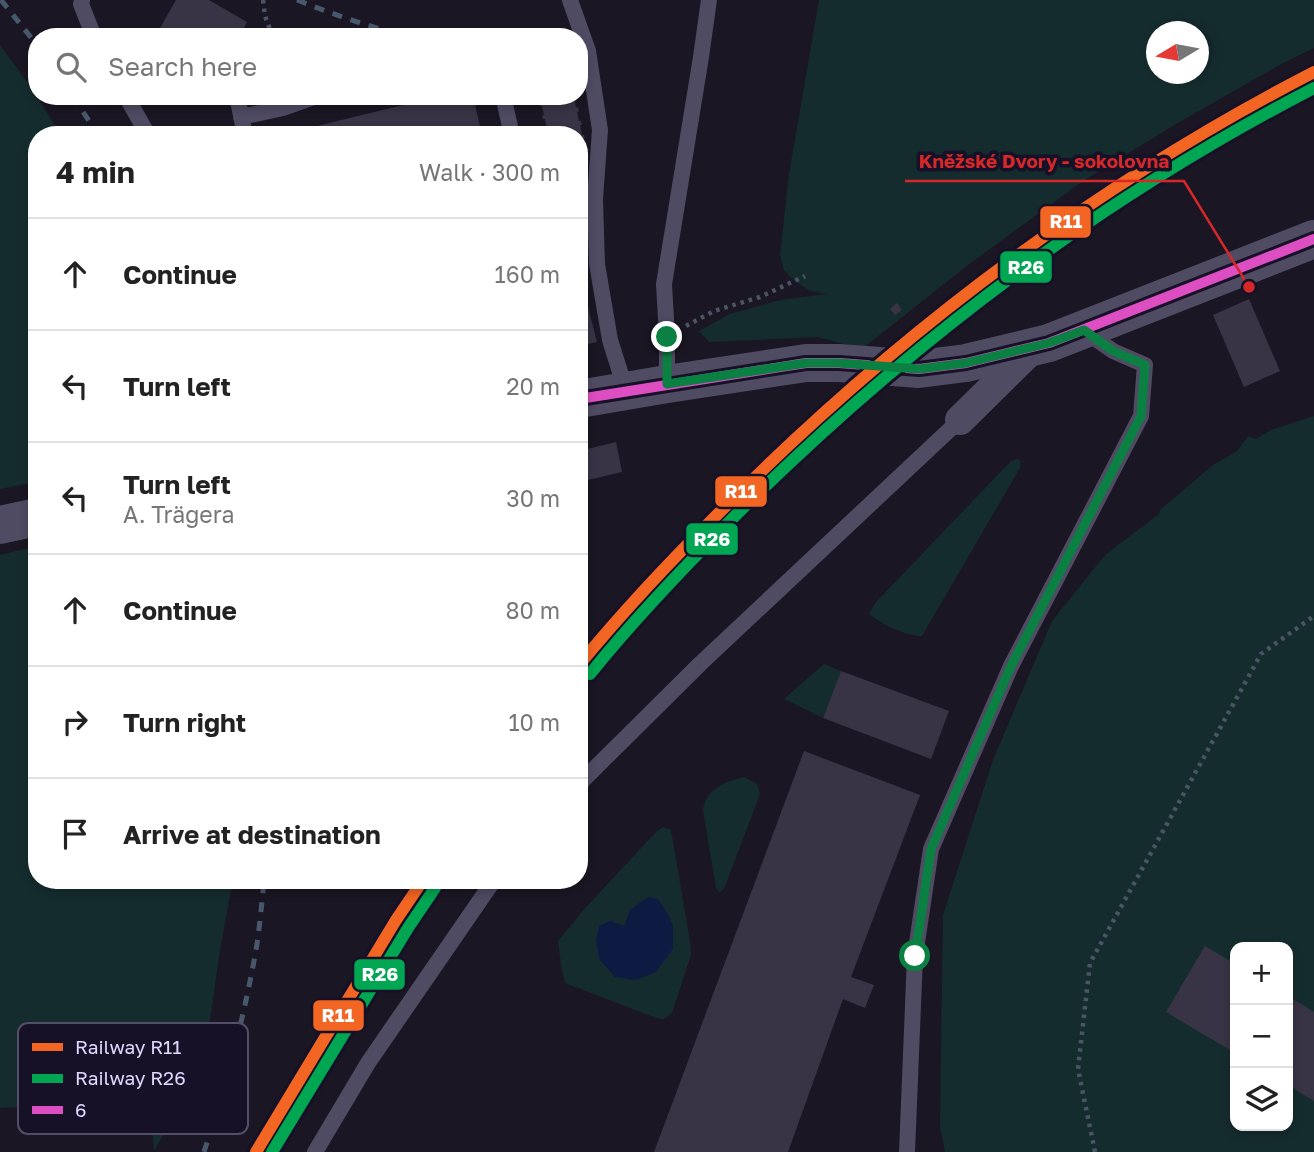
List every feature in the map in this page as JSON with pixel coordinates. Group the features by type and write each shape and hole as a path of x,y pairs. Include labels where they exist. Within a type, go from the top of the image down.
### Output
{"street":[{"path":"588,397 806,363 919,369 966,363 1034,347 1084,330 1314,239"},
{"path":"960,420 1034,347"},
{"path":"0,525 28,519"}],"lane":[{"path":"82,0 81,4 90,28"},
{"path":"570,0 580,28"},
{"path":"667,384 664,284 709,0"},
{"path":"588,51 600,130 595,199 597,264 610,340 626,391"},
{"path":"131,105 143,126"},
{"path":"239,105 243,126"},
{"path":"241,117 292,105"},
{"path":"505,105 510,126"},
{"path":"907,1152 915,956 931,849 1011,666 1141,416 1145,365 1113,351 1084,330"},
{"path":"588,775 701,663 960,420"},
{"path":"316,1152 368,1063 488,889"}],"path":[{"path":"263,0 270,28"},
{"path":"667,337 714,311 760,297 805,276"},
{"path":"1095,1152 1078,1069 1090,963 1261,654 1314,616"}],"green space":[{"path":"819,0 1314,0 1314,48 1176,124 1083,181 968,265 862,349 818,337 709,342 699,331 730,314 780,300 827,294 810,291 796,282 784,270 780,255 789,174"},
{"path":"0,45 28,83 28,105 42,105 55,126 28,126 28,484 0,489"},
{"path":"1314,416 1314,1152 945,1152 940,1126 943,915 993,760 1052,621 1105,555 1159,514 1160,510 1213,465 1237,451 1248,436 1256,439 1271,430"},
{"path":"1011,461 1021,461 1020,468 922,636 902,632 873,617 869,613 876,602"},
{"path":"28,548 28,889 231,889 210,1023 18,1023 18,1108 0,1108 0,555"},
{"path":"824,664 841,671 823,718 784,699"},
{"path":"744,777 757,784 760,794 724,889 719,892 716,888 703,810 712,791"},
{"path":"663,827 671,830 691,955 672,1013 664,1019 565,983 558,941 587,906"},
{"path":"164,1134 154,1151 152,1135"}],"water":[{"path":"648,897 658,899 668,914 673,926 673,949 656,972 636,980 615,977 599,959 596,939 599,926 610,921 624,926 630,910"}],"building":[{"path":"176,0 209,0 247,22 244,28 160,28"},
{"path":"403,105 475,105 480,126 317,126"},
{"path":"576,105 582,125 546,126 540,106"},
{"path":"1249,299 1280,371 1244,387 1213,315"},
{"path":"897,303 902,310 895,315 890,309"},
{"path":"588,307 597,342 588,344"},
{"path":"616,442 622,472 588,480 588,449"},
{"path":"841,671 949,711 931,759 823,718"},
{"path":"804,751 920,795 851,977 874,985 865,1008 843,999 788,1152 654,1152"},
{"path":"1205,946 1230,961 1230,1050 1166,1012"},
{"path":"1293,999 1314,1012 1314,1101 1293,1088"}],"railway":[{"path":"1,0 28,34"},
{"path":"297,0 376,28"},
{"path":"79,105 92,126"},
{"path":"240,1023 257,944 263,889"},
{"path":"204,1152 209,1134"}],"rail line":[{"name":"R11","path":"588,654 651,583 727,505 793,442 931,322 1078,213 1155,163 1314,72"},
{"name":"R26","path":"590,674 661,592 737,514 802,452 938,334 1009,279 1158,177 1314,88"},
{"name":"R11","path":"256,1152 417,889"},
{"name":"R26","path":"272,1152 434,889"}],"transit line":[{"name":"6","path":"588,398 806,363 919,369 966,363 1049,343 1314,239"}],"place":[{"name":"Kněžské Dvory - sokolovna","path":"1249,287"}],"route":[{"path":"667,337 667,384 806,363 919,369 966,363 1049,343 1084,330 1113,351 1145,365 1141,416 1011,666 931,849 915,956"}]}
